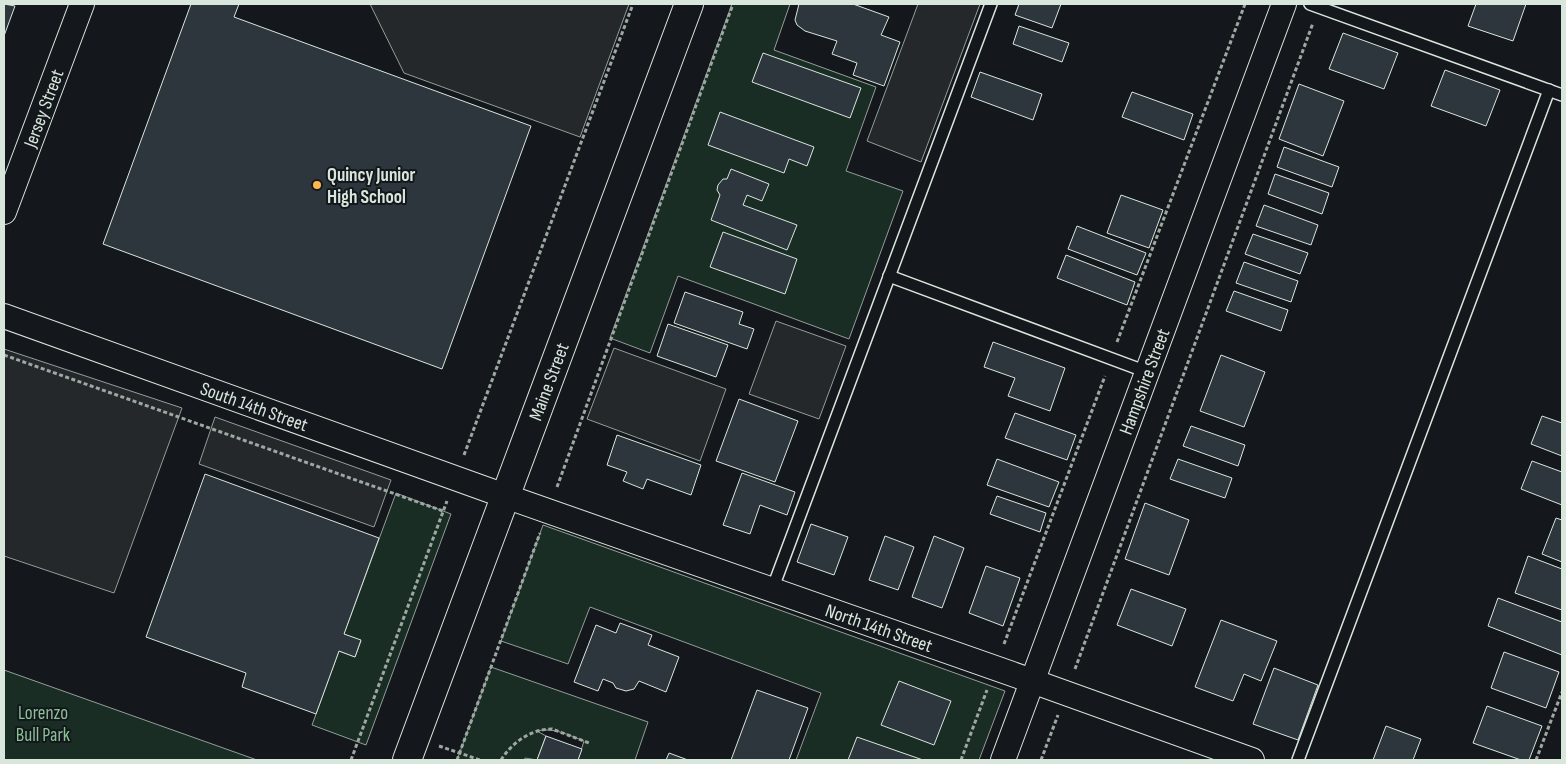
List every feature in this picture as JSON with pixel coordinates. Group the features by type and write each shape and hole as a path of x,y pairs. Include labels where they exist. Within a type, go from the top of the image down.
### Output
{"street":[{"name":"Jersey Street","path":"4,212 82,4"},
{"name":"Maine Street","path":"411,749 689,4"},
{"name":"Hampshire Street","path":"1003,760 1284,4"},
{"name":"South 14th Street","path":"4,316 505,496"},
{"name":"North 14th Street","path":"505,496 1252,760"}],"lane":[{"path":"772,590 991,4"},
{"path":"1315,5 1562,95"},
{"path":"1298,760 1549,90"},
{"path":"889,276 1147,372"}],"path":[{"path":"351,760 633,4"},
{"path":"457,760 733,4"},
{"path":"961,760 1245,4"},
{"path":"1041,760 1315,5"},
{"path":"4,355 443,511"},
{"path":"1536,760 1562,692"},
{"path":"501,760 511,747 525,736 546,729 552,729 589,742"},
{"path":"411,749 460,753 480,760"}],"green space":[{"path":"732,4 790,4 774,50 876,87 846,171 903,191 849,339 678,276 650,353 610,338"},
{"path":"396,493 451,514 366,745 312,725 339,651 355,657 361,641 344,634"},
{"path":"543,525 1005,691 979,760 796,760 821,693 590,607 568,664 501,641"},
{"path":"491,667 648,722 635,760 578,760 584,741 561,732 543,730 537,731 546,736 537,760 525,758 524,760 457,760"},
{"name":"Lorenzo Bull Park","path":"4,670 257,760 4,760"}],"shaded area":[{"path":"370,4 629,4 580,137 404,73"},
{"path":"918,4 980,4 921,162 867,141"},
{"path":"776,321 846,346 819,419 749,394"},
{"path":"614,348 726,389 700,461 587,419"},
{"path":"4,349 182,408 114,593 4,556"},
{"path":"215,417 391,480 374,527 199,464"}],"building":[{"path":"4,4 15,6 4,36"},
{"name":"Quincy Junior High School","path":"191,4 239,4 234,17 531,126 442,369 103,244"},
{"path":"799,4 853,4 889,17 881,35 900,42 884,86 853,75 857,63 832,54 837,41 805,31 797,25 795,20"},
{"path":"1019,4 1061,4 1052,28 1015,15"},
{"path":"1476,4 1526,4 1513,41 1468,26"},
{"path":"1019,26 1069,43 1062,62 1013,44"},
{"path":"1343,33 1398,53 1384,89 1329,69"},
{"path":"763,53 861,88 850,118 752,82"},
{"path":"1445,70 1500,90 1486,126 1431,106"},
{"path":"980,72 1042,94 1033,120 971,97"},
{"path":"1299,84 1344,101 1323,156 1279,139"},
{"path":"1132,92 1193,114 1184,140 1122,117"},
{"path":"720,112 814,147 807,166 789,159 784,173 708,145"},
{"path":"1284,147 1339,167 1332,187 1277,167"},
{"path":"731,169 769,184 762,201 747,195 743,205 797,225 787,250 711,220 720,195 717,190 718,185 723,179 727,179"},
{"path":"1275,174 1329,193 1322,214 1268,194"},
{"path":"1121,195 1163,210 1149,248 1107,233"},
{"path":"1264,205 1318,225 1311,245 1256,226"},
{"path":"1077,226 1146,253 1137,275 1068,249"},
{"path":"723,232 797,259 785,294 710,267"},
{"path":"1253,234 1308,253 1300,274 1245,254"},
{"path":"1066,255 1135,282 1127,305 1057,278"},
{"path":"1244,262 1298,281 1291,302 1236,283"},
{"path":"1234,291 1288,310 1281,331 1226,311"},
{"path":"685,292 743,312 739,324 754,329 747,349 674,323"},
{"path":"668,324 728,345 716,377 657,356"},
{"path":"993,342 1065,368 1050,411 1008,396 1015,378 984,367"},
{"path":"1221,355 1265,372 1244,427 1200,411"},
{"path":"739,399 798,421 775,482 716,461"},
{"path":"1015,413 1076,435 1067,460 1005,438"},
{"path":"1542,416 1562,423 1562,456 1531,444"},
{"path":"1191,426 1245,445 1238,466 1183,446"},
{"path":"617,435 701,465 691,495 647,479 643,489 623,481 627,472 607,465"},
{"path":"997,459 1059,482 1049,507 987,485"},
{"path":"1178,459 1232,478 1225,498 1170,479"},
{"path":"1532,461 1562,472 1562,505 1521,489"},
{"path":"742,473 795,492 787,515 760,505 750,534 723,525"},
{"path":"205,474 379,538 344,634 361,640 355,657 339,651 316,714 242,687 246,673 146,637"},
{"path":"997,496 1046,513 1040,532 990,514"},
{"path":"1145,503 1189,520 1169,575 1125,559"},
{"path":"1556,518 1562,520 1562,562 1542,554"},
{"path":"811,524 848,537 834,575 797,562"},
{"path":"885,536 914,547 898,590 869,580"},
{"path":"934,536 964,548 942,608 912,597"},
{"path":"1528,556 1562,569 1562,610 1515,593"},
{"path":"986,566 1020,578 1003,626 969,613"},
{"path":"1131,589 1186,609 1172,646 1117,625"},
{"path":"1498,598 1562,622 1562,655 1488,626"},
{"path":"1221,620 1277,641 1261,681 1244,674 1233,701 1195,687"},
{"path":"620,623 652,635 648,645 679,657 666,692 639,681 634,689 626,691 616,688 613,683 603,679 598,691 574,682 596,625 616,633"},
{"path":"1504,652 1559,672 1546,708 1491,688"},
{"path":"1274,668 1318,685 1298,740 1253,724"},
{"path":"899,681 951,701 934,745 881,725"},
{"path":"757,690 808,708 789,760 731,760"},
{"path":"1487,706 1542,726 1529,760 1521,760 1473,743"},
{"path":"1386,726 1421,739 1413,760 1373,760"},
{"path":"546,736 582,749 578,760 537,760"},
{"path":"857,737 923,760 848,760"},
{"path":"669,753 688,760 666,760"}],"place":[{"name":"Quincy Junior High School","path":"317,185"}]}
